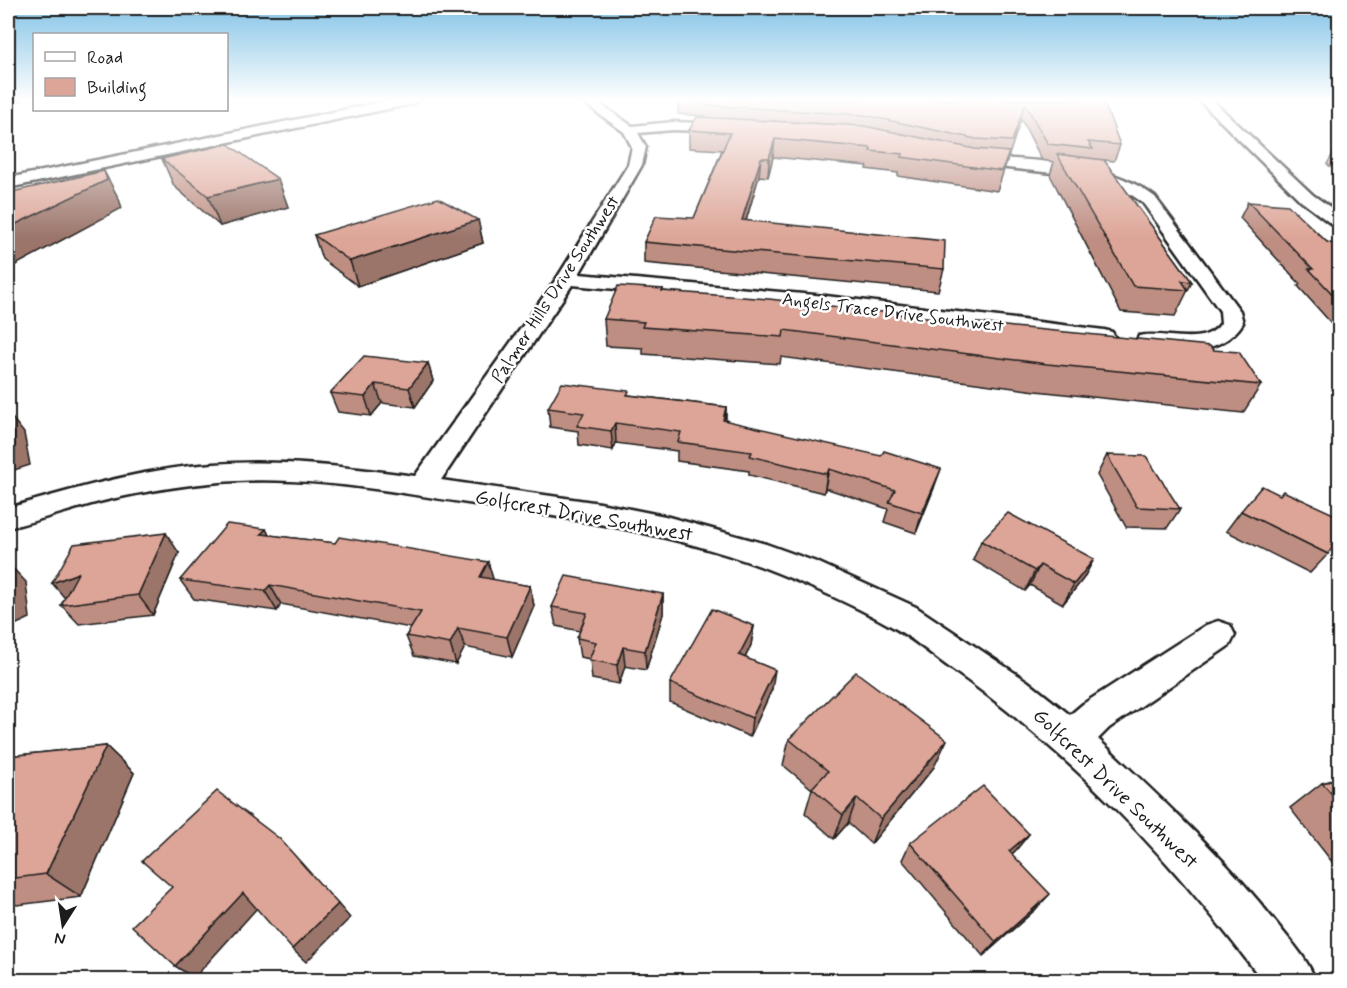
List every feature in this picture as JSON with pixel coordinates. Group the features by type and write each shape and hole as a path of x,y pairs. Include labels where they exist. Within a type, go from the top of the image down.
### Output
{"main road":[{"path":"8,183 188,146"}],"street":[{"name":"Palmer Hills Drive Southwest","path":"422,487 566,279 635,165 638,146"},
{"path":"1253,146 1307,198 1340,222"},
{"name":"Angels Trace Drive Southwest","path":"566,279 846,304 1127,339 1193,343 1218,338 1230,330 1232,323 1230,311 1149,200 1134,188 1113,178 1081,171 997,164 952,156"},
{"name":"Golfcrest Drive Southwest","path":"8,518 108,490 213,473 303,472 600,513 665,526 718,540 808,572 904,617 1014,692 1071,739 1236,908 1291,981"},
{"path":"1071,739 1096,716 1218,635"}],"building":[{"path":"219,146 231,146 278,179 208,196 162,159"},
{"path":"724,146 773,146 769,158 761,158 742,220 945,241 944,269 644,242 656,216 694,218"},
{"path":"851,146 961,146 1009,152 1002,171 901,157 903,154 870,151 871,148"},
{"path":"1067,146 1091,146 1093,149"},
{"path":"1057,154 1104,160 1192,282 1182,281 1188,290 1133,286"},
{"path":"104,171 107,180 8,228 8,195 16,191"},
{"path":"438,198 478,220 350,261 314,235"},
{"path":"1248,202 1288,205 1327,242 1340,247 1340,302 1309,269 1313,269"},
{"path":"618,286 769,299 1014,327 1210,346 1213,350 1239,352 1261,385 1047,364 784,330 783,337 642,327 644,322 604,319"},
{"path":"364,356 428,363 409,388 375,384 365,397 330,393"},
{"path":"562,383 629,391 627,395 726,407 723,420 881,456 884,451 941,469 922,513 889,502 895,490 829,469 827,474 750,456 752,452 678,442 681,432 615,423 611,431 577,426 584,413 548,408"},
{"path":"8,414 15,445 8,448"},
{"path":"1107,455 1146,456 1180,509 1137,507"},
{"path":"1262,486 1280,495 1283,491 1340,517 1340,536 1328,554 1241,511"},
{"path":"1008,513 1094,559 1074,584 1040,565 1035,571 981,541"},
{"path":"227,524 266,529 261,534 335,543 339,537 488,562 480,577 530,586 507,637 458,628 450,644 406,636 421,612 270,585 265,591 180,580"},
{"path":"166,533 138,595 61,605 78,573 52,583 74,544"},
{"path":"8,563 12,599 8,600"},
{"path":"566,576 663,594 645,651 623,647 617,665 589,660 596,642 577,638 587,613 552,607"},
{"path":"712,609 754,626 739,655 775,670 752,718 670,683"},
{"path":"856,672 947,740 881,819 857,798 843,815 812,788 828,771 789,739"},
{"path":"106,746 46,874 8,879 8,756"},
{"path":"1340,779 1340,803 1322,783"},
{"path":"983,786 1029,834 1009,851 1050,894 996,942 910,843"},
{"path":"217,791 280,839 338,904 292,949 243,893 175,966 132,926 172,887 142,861"},
{"path":"1162,974 1165,981 1110,981"}]}
